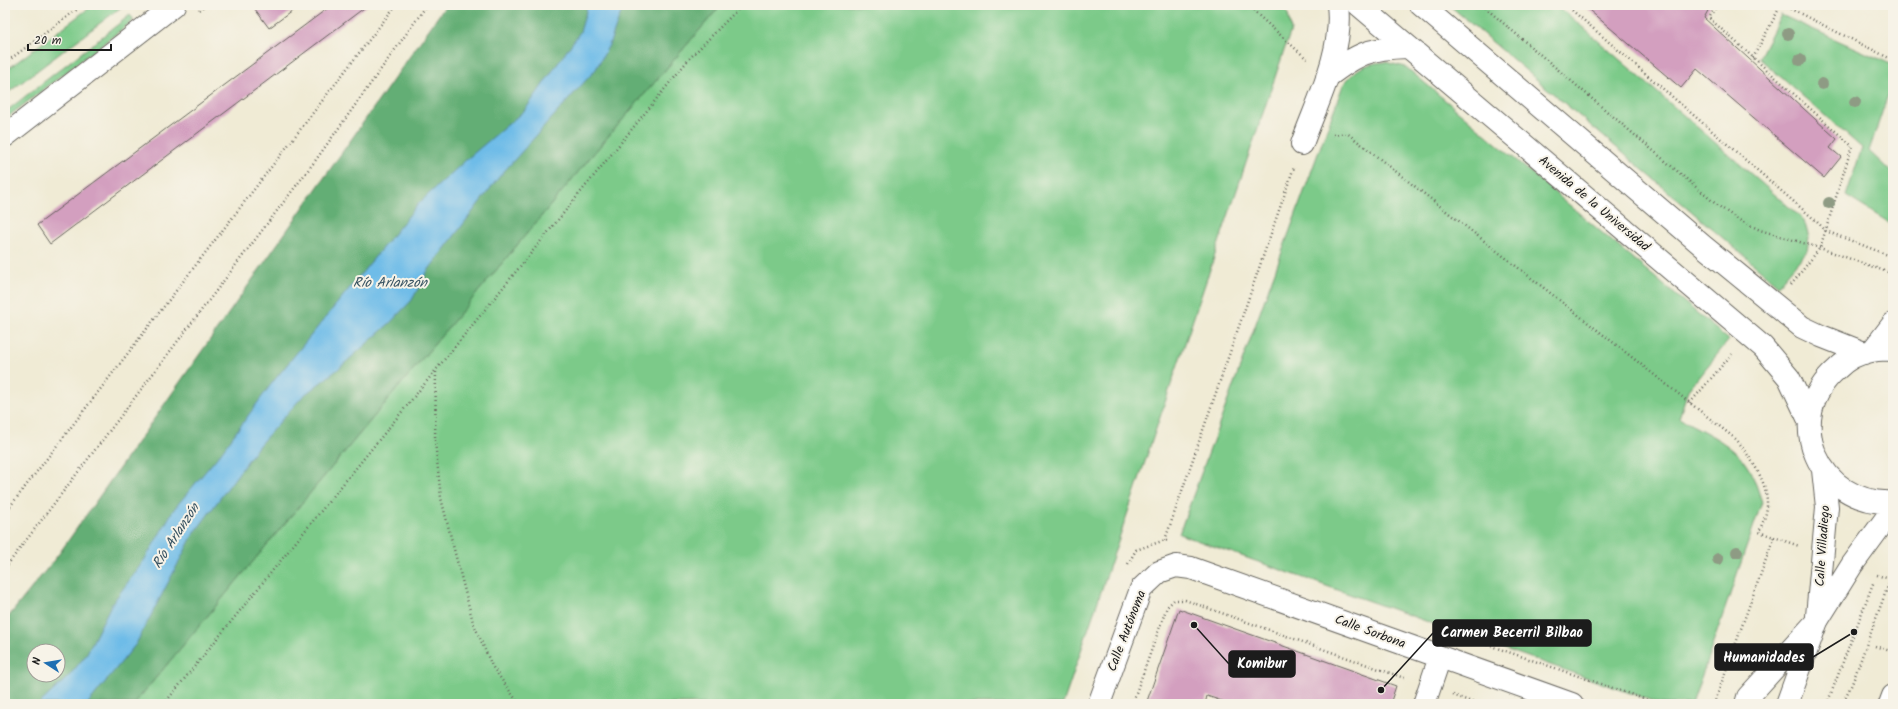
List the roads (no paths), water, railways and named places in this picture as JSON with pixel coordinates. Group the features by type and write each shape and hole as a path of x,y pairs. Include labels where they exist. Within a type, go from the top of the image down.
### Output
{"main road":[{"path":"5,136 174,5"},
{"path":"1302,144 1327,77 1338,34 1338,5"},
{"name":"Avenida de la Universidad","path":"1359,5 1763,347 1789,378 1810,420"},
{"path":"1421,5 1703,246 1802,327 1821,336 1877,351"},
{"path":"1327,77 1365,52 1384,48 1407,47"},
{"path":"1893,324 1877,351 1844,362 1826,378 1816,393 1810,420 1810,436 1813,450 1823,470 1841,488 1862,499 1880,503 1893,502"},
{"name":"Calle Villadiego","path":"1787,704 1817,621 1827,508 1823,470"},
{"name":"Calle Villadiego","path":"1746,704 1748,697 1817,621 1852,565 1893,510"},
{"name":"Calle Autónoma","path":"1100,704 1141,589 1159,572 1176,566 1192,568"},
{"name":"Calle Sorbona","path":"1192,568 1572,704"},
{"path":"1427,696 1440,657"},
{"path":"1890,704 1893,696"}],"water":[{"name":"Río Arlanzón","path":"588,5 624,5 609,45 596,69 499,177 427,272 412,300 390,323 337,370 303,396 260,444 193,535 136,644 88,704 39,704 62,683 66,683 66,679 86,655 111,605 145,559 174,509 220,454 272,383 419,203 467,159 525,110 580,32"}],"place":[{"name":"Komibur","path":"1194,625"},
{"name":"Humanidades","path":"1854,632"},
{"name":"Carmen Becerril Bilbao","path":"1381,690"}]}
